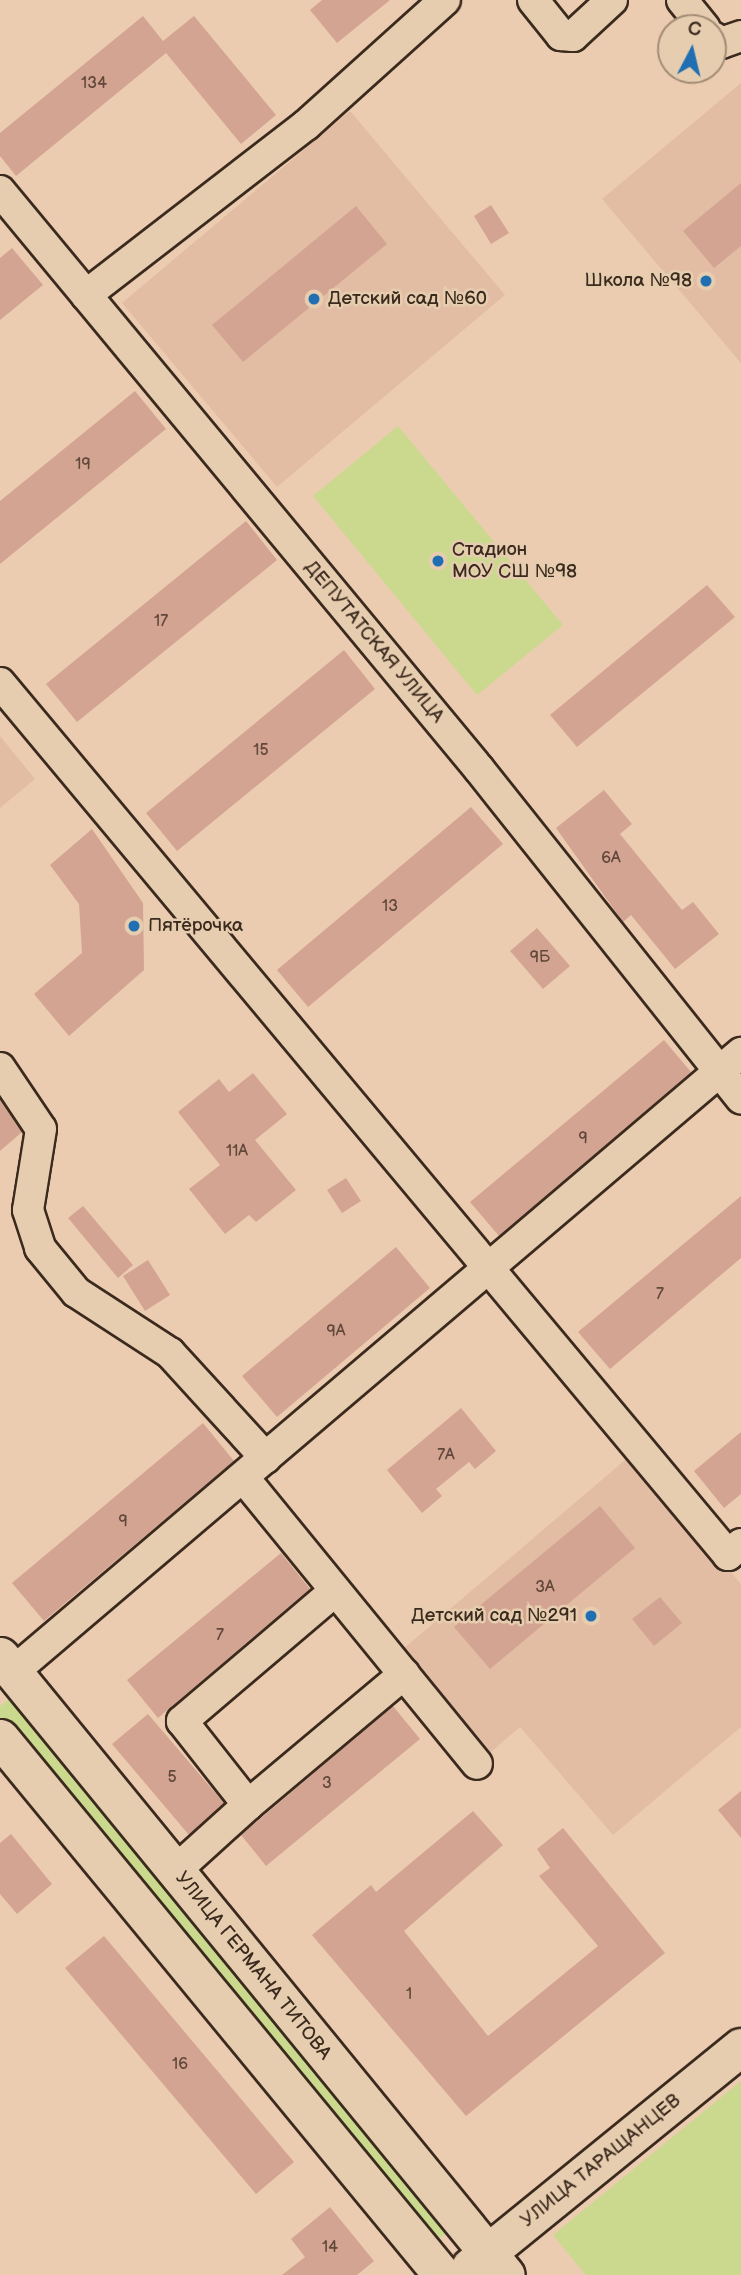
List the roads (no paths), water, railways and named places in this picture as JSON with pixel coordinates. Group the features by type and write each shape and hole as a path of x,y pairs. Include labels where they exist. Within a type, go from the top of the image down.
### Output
{"street":[{"path":"86,295 306,125 445,0"},
{"path":"533,0 561,35 573,36 612,0"},
{"path":"682,0 694,14"},
{"name":"ДЕПУТАТСКАЯ УЛИЦА","path":"0,191 479,769 730,1062 741,1098"},
{"path":"0,683 486,1272 728,1555 741,1545"},
{"path":"8,1675 486,1272 730,1062"},
{"path":"0,1068 41,1129 28,1210 40,1248 76,1292 170,1353 266,1458"},
{"path":"243,1477 477,1764"},
{"path":"248,1805 182,1721 335,1591"},
{"path":"175,1871 248,1805 404,1674"},
{"name":"УЛИЦА ГЕРМАНА ТИТОВА","path":"8,1675 175,1871 485,2267"},
{"path":"3,1747 442,2275"},
{"name":"УЛИЦА ТАРАЩАНЦЕВ","path":"485,2267 741,2047"}],"place":[{"name":"Школа №98","path":"706,281"},
{"name":"Детский сад №60","path":"314,299"},
{"name":"Стадион МОУ СШ №98","path":"438,561"},
{"name":"Пятёрочка","path":"134,926"},
{"name":"Детский сад №291","path":"591,1616"}]}
